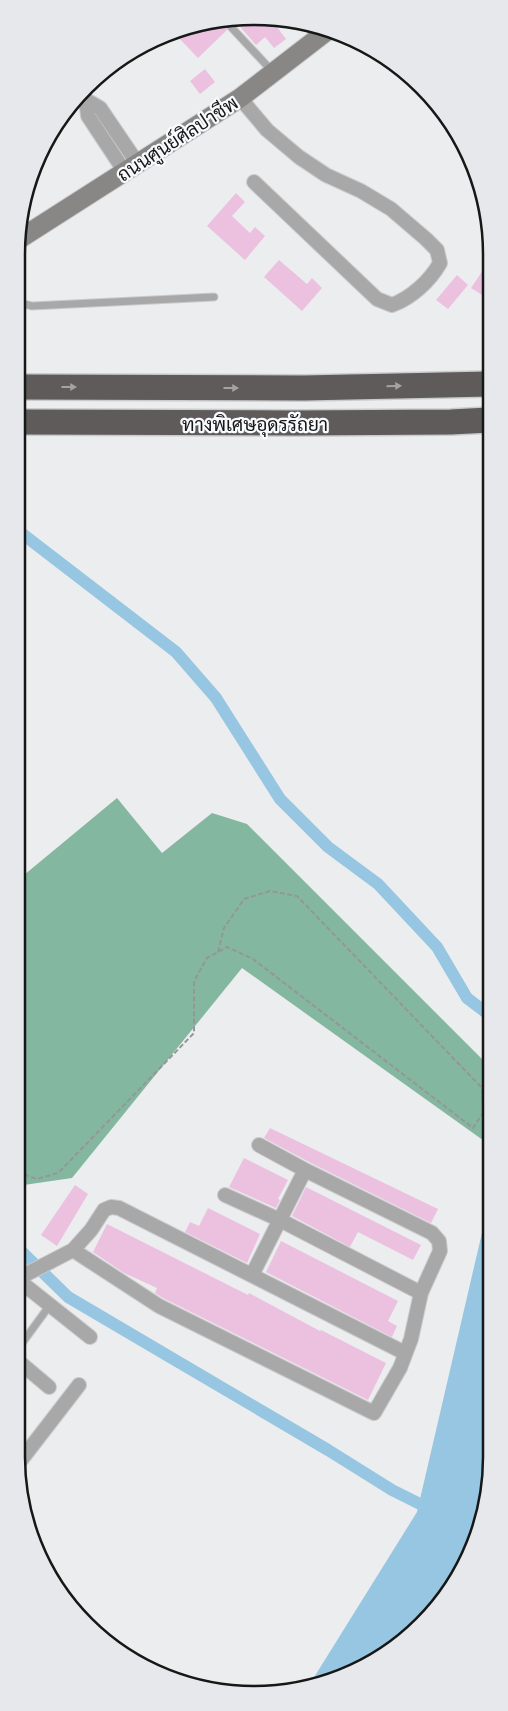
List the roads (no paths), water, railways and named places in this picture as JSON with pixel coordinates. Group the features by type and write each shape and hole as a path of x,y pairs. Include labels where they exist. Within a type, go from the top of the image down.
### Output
{"highway":[{"name":"ทางพิเศษอุดรรัถยา","path":"25,386 304,388 483,384"},
{"name":"ทางพิเศษอุดรรัถยา","path":"25,422 450,422 483,420"},
{"path":"25,438 292,438 364,434 450,422"}],"main road":[{"name":"ถนนศูนย์ศิลปาชีพ","path":"26,235 240,98 321,35"}],"street":[{"path":"240,98 268,130 299,157 326,175 361,191 391,209 436,250 440,264 433,276 402,301 392,305 377,299 254,182"},
{"path":"86,99 100,108 115,131 131,168"},
{"path":"84,100 88,116 103,139 131,168"},
{"path":"103,139 115,131"},
{"path":"73,1250 159,1306 374,1413 400,1368 411,1339 421,1293 440,1251 439,1241 432,1233 305,1170 260,1145"},
{"path":"252,1275 305,1170"},
{"path":"225,1195 280,1220 421,1293"},
{"path":"25,1275 73,1250 91,1230 104,1210 111,1207 119,1208 405,1353"},
{"path":"25,1285 90,1336"},
{"path":"25,1367 49,1387"},
{"path":"25,1455 79,1385"}],"lane":[{"path":"231,27 274,72"},
{"path":"25,304 32,306 214,297"},
{"path":"25,1339 50,1305"}],"water":[{"path":"483,1228 483,1472 479,1502 466,1545 452,1572 436,1596 405,1629 381,1647 342,1669 314,1678 417,1512"}],"waterway":[{"path":"25,536 176,652 216,698 280,799 328,847 378,884 437,947 467,998 483,1010"},
{"path":"25,1255 68,1297 328,1450 392,1490 434,1511"}]}
